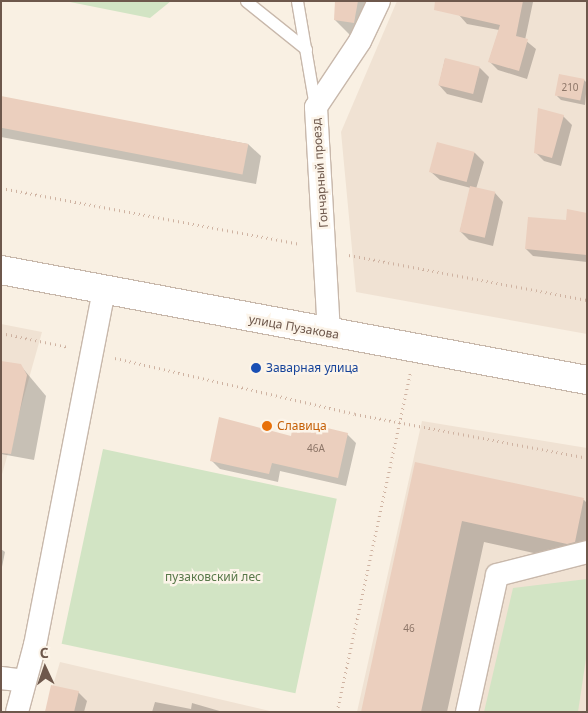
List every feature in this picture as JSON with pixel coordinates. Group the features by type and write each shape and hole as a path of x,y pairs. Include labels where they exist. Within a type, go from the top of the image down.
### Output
{"street":[{"name":"Гончарный проезд","path":"329,333 316,107 360,41 379,1"},
{"name":"улица Пузакова","path":"1,270 587,380"},
{"path":"17,712 26,681 104,290"},
{"path":"467,712 497,575 587,552"},
{"path":"1,678 26,681"}],"lane":[{"path":"246,1 306,49"},
{"path":"297,1 316,107"}],"path":[{"path":"1,188 587,300"},
{"path":"1,333 399,422 587,458"},
{"path":"337,712 415,349"}],"shaded area":[{"path":"397,1 587,1 587,334 356,292 341,132"},
{"path":"1,324 42,332 1,478"},
{"path":"422,421 587,448 587,712 357,712"},
{"path":"60,662 274,712 45,712"}],"green space":[{"path":"65,1 171,1 150,18"},
{"name":"пузаковский лес","path":"103,449 337,499 295,693 62,644"},
{"path":"587,579 587,652 578,712 484,712 513,588"}],"building":[{"path":"335,1 358,1 354,23 334,20"},
{"path":"435,1 523,1 516,36 528,39 519,71 488,62 500,25 434,10"},
{"path":"445,58 480,67 473,94 438,85"},
{"path":"559,74 585,79 580,101 555,96"},
{"path":"1,96 248,144 242,175 1,128"},
{"path":"538,108 564,115 552,158 534,153"},
{"path":"437,142 475,152 467,182 429,172"},
{"path":"470,186 495,192 485,238 459,232"},
{"path":"567,209 587,213 587,255 525,249 528,217 566,220"},
{"path":"1,361 21,364 27,375 11,454 1,453"},
{"path":"219,417 291,436 294,420 348,433 338,478 272,463 269,474 210,461"},
{"path":"415,462 584,498 575,542 567,544 462,521 421,712 361,712"},
{"path":"51,685 79,691 74,712 45,712"}],"place":[{"name":"Заварная улица","path":"256,368"},
{"name":"Славица","path":"267,426"}]}
